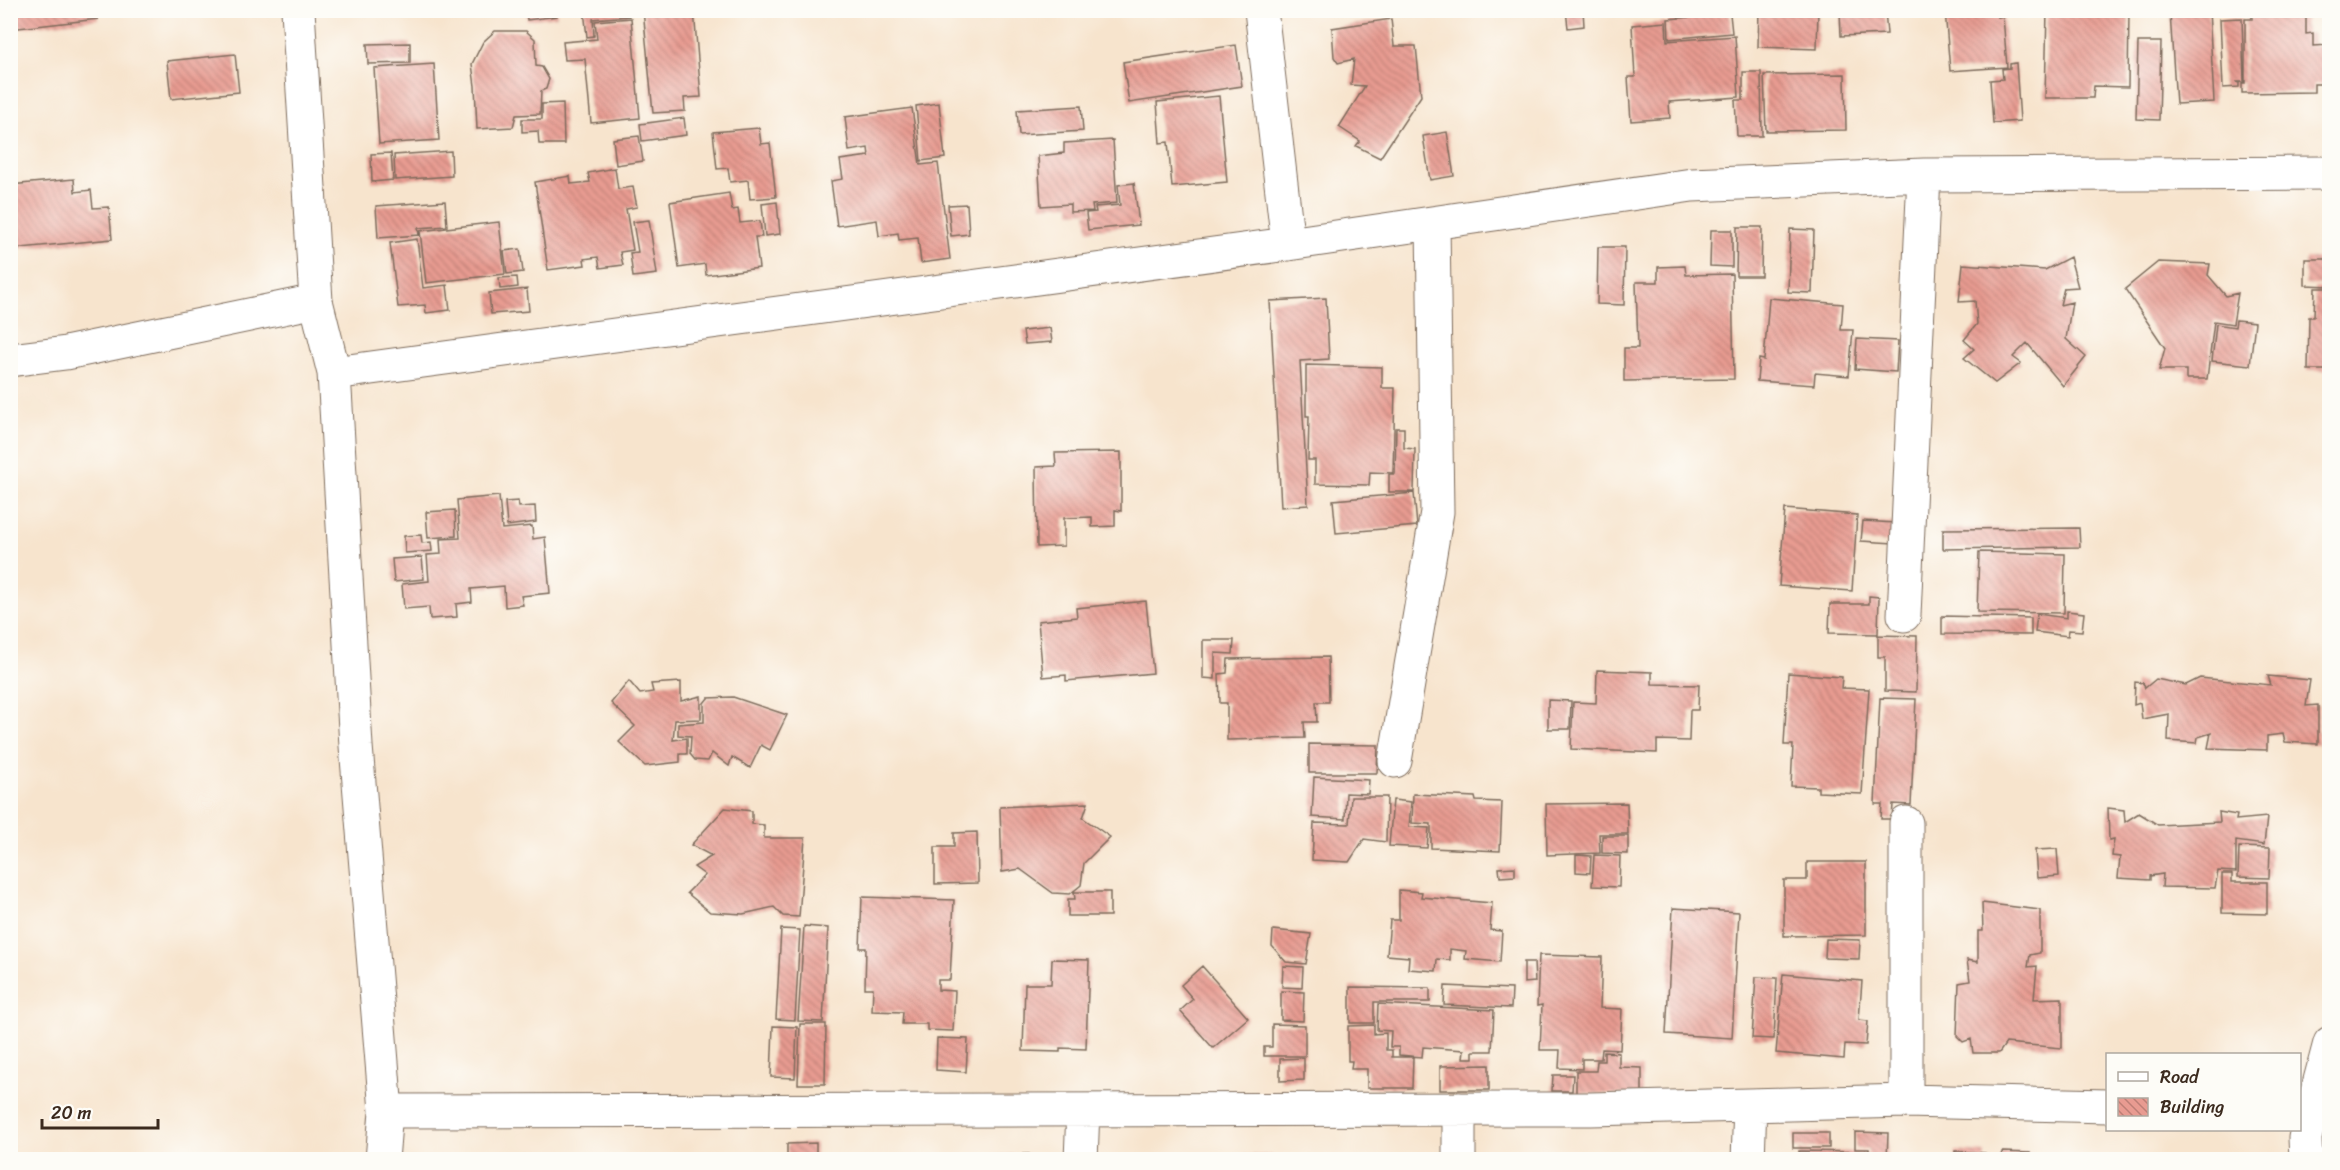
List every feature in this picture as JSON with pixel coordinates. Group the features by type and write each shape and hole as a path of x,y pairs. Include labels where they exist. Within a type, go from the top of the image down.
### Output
{"street":[{"path":"298,10 316,301 334,373 356,746 386,1111 382,1160"},
{"path":"1261,10 1288,244"},
{"path":"334,373 1288,244 1692,185 1924,176 2330,173"},
{"path":"1904,615 1924,176"},
{"path":"1395,761 1437,512 1433,223"},
{"path":"10,360 66,353 316,301"},
{"path":"1906,823 1906,1101"},
{"path":"2311,1129 2330,1043"},
{"path":"386,1111 1591,1109 1906,1101 2106,1106"},
{"path":"1748,1160 1750,1105"},
{"path":"1459,1109 1459,1160"},
{"path":"1081,1160 1083,1110"}],"building":[{"path":"10,10 98,10 98,19 10,29"},
{"path":"526,10 556,10 557,16 527,20"},
{"path":"584,10 628,10 629,16 593,19 594,36 587,37"},
{"path":"643,10 694,10 701,97 684,98 685,111 653,113"},
{"path":"1566,10 1583,10 1584,26 1568,28"},
{"path":"1759,10 1818,10 1817,49 1758,47"},
{"path":"1840,10 1885,10 1887,34 1841,36"},
{"path":"1945,10 1997,10 1998,17 2003,16 2007,67 1950,71"},
{"path":"2047,10 2129,10 2128,87 2094,86 2093,98 2045,98"},
{"path":"2209,10 2214,102 2176,104 2170,13"},
{"path":"2252,10 2306,10 2306,34 2313,33 2313,46 2330,45 2330,84 2314,84 2314,92 2242,93 2242,83 2245,83 2245,19 2252,19"},
{"path":"1730,14 1732,33 1669,39 1668,19"},
{"path":"631,18 640,118 591,123 585,59 565,60 563,42 597,39 595,21"},
{"path":"2242,18 2244,82 2236,82 2239,83 2239,87 2223,88 2220,19"},
{"path":"1391,19 1394,46 1416,46 1421,96 1380,158 1356,146 1360,141 1339,127 1365,86 1351,85 1354,59 1338,63 1334,57 1332,28"},
{"path":"1666,22 1667,41 1735,36 1739,97 1669,102 1670,118 1631,121 1628,77 1635,77 1632,25"},
{"path":"495,31 526,31 535,39 536,66 542,67 549,79 546,89 541,91 540,114 516,115 513,127 477,129 472,64 483,42"},
{"path":"2138,42 2161,42 2159,120 2136,119"},
{"path":"410,43 410,63 368,64 367,44"},
{"path":"1236,45 1242,86 1129,103 1123,62"},
{"path":"235,54 239,92 171,99 167,61"},
{"path":"2016,63 2020,121 1993,123 1990,80 2003,79 2002,69 2010,68 2010,64"},
{"path":"434,64 439,140 379,144 374,68"},
{"path":"1743,72 1761,72 1762,136 1737,136 1735,100 1743,100"},
{"path":"1845,74 1846,130 1766,131 1764,75"},
{"path":"1219,96 1227,182 1172,187 1168,142 1160,143 1157,102"},
{"path":"563,103 564,144 539,144 538,131 522,132 522,119 542,119 542,104"},
{"path":"939,103 945,158 921,161 916,106"},
{"path":"1081,106 1083,131 1019,135 1017,110"},
{"path":"912,108 920,165 938,163 950,259 921,263 918,238 899,240 898,233 879,236 877,220 837,226 831,181 843,179 840,160 869,156 868,148 849,151 845,117"},
{"path":"684,118 686,135 642,141 640,124"},
{"path":"759,128 761,144 770,143 776,197 750,199 748,180 730,182 728,168 717,169 713,132"},
{"path":"1447,132 1454,176 1430,180 1423,136"},
{"path":"639,136 643,161 616,165 613,139"},
{"path":"1113,140 1117,203 1092,205 1093,211 1070,212 1070,204 1041,206 1038,156 1064,153 1064,143"},
{"path":"451,151 452,176 395,180 394,155"},
{"path":"391,153 393,180 372,182 371,154"},
{"path":"615,168 618,189 633,187 637,207 626,209 633,250 620,252 623,265 600,268 598,257 584,259 585,265 548,270 535,182 570,176 571,184 590,182 588,173"},
{"path":"74,179 75,192 91,190 93,208 109,207 112,239 11,249 10,185"},
{"path":"1134,183 1139,225 1088,230 1086,213 1096,212 1095,207 1120,205 1118,185"},
{"path":"729,193 732,210 738,209 740,223 760,221 762,237 755,237 759,268 706,275 705,264 679,268 670,202"},
{"path":"445,201 447,226 418,228 419,235 378,238 376,206"},
{"path":"777,202 780,234 765,236 762,204"},
{"path":"967,204 969,234 951,236 948,205"},
{"path":"649,220 657,274 633,277 630,253 638,252 633,222"},
{"path":"499,222 505,274 426,283 420,231"},
{"path":"1737,227 1762,227 1761,276 1736,276"},
{"path":"1790,229 1814,230 1812,293 1788,292"},
{"path":"1711,230 1732,230 1732,267 1710,266"},
{"path":"417,239 423,288 447,285 450,310 426,313 425,305 398,307 390,243"},
{"path":"1598,247 1625,247 1624,305 1597,304"},
{"path":"520,249 523,272 507,274 504,251"},
{"path":"2070,257 2078,287 2064,288 2060,305 2072,302 2066,339 2086,357 2063,386 2027,343 2013,357 2021,363 1995,383 1964,358 1974,349 1964,340 1977,324 1975,301 1959,302 1963,264 2045,270"},
{"path":"2305,259 2330,259 2330,286 2305,285"},
{"path":"2158,262 2210,264 2208,275 2226,296 2238,293 2233,324 2214,321 2207,379 2186,379 2186,370 2159,370 2165,348 2125,289"},
{"path":"1685,266 1686,275 1732,274 1734,379 1624,381 1624,348 1638,348 1636,282 1658,282 1658,267"},
{"path":"517,277 518,287 500,289 499,278"},
{"path":"2315,288 2330,288 2330,370 2308,370 2309,317 2314,317"},
{"path":"527,289 529,311 491,314 489,293"},
{"path":"1326,298 1329,359 1300,361 1308,505 1281,507 1270,301"},
{"path":"1769,298 1843,304 1841,330 1853,330 1849,376 1815,373 1814,385 1757,381 1759,359 1764,360"},
{"path":"2236,320 2255,322 2250,365 2212,361 2216,324 2235,327"},
{"path":"1050,328 1052,342 1025,344 1023,331"},
{"path":"1857,339 1898,341 1896,372 1855,369"},
{"path":"1306,365 1382,367 1382,388 1395,388 1393,473 1370,472 1369,485 1315,484 1315,460 1308,460 1309,416 1306,416"},
{"path":"1396,428 1404,428 1404,448 1415,449 1414,492 1389,492 1389,474 1395,474"},
{"path":"1121,452 1121,511 1115,510 1115,526 1092,527 1092,517 1064,518 1064,546 1037,547 1036,467 1056,466 1055,453"},
{"path":"1414,493 1417,526 1336,533 1333,500"},
{"path":"499,496 502,529 532,526 533,539 545,537 550,593 521,596 523,605 505,607 504,586 471,589 472,602 456,604 457,617 430,619 429,607 404,609 402,584 429,581 427,555 441,554 440,539 460,538 457,500"},
{"path":"518,501 519,507 535,506 536,522 507,526 505,502"},
{"path":"1785,509 1857,515 1852,591 1779,586"},
{"path":"455,510 456,536 428,538 426,512"},
{"path":"1863,521 1895,523 1894,543 1861,541"},
{"path":"2079,528 2080,547 1943,549 1943,529"},
{"path":"421,535 422,543 431,542 432,551 405,553 404,536"},
{"path":"1979,552 2065,554 2064,613 1977,612"},
{"path":"422,557 424,579 394,582 392,559"},
{"path":"1869,596 1879,597 1878,634 1829,633 1830,604 1869,604"},
{"path":"1146,601 1153,673 1066,681 1066,675 1043,677 1038,621 1077,617 1076,608"},
{"path":"2067,611 2084,613 2082,631 2069,630 2068,636 2035,632 2037,614 2067,618"},
{"path":"1942,616 2031,618 2031,635 1942,634"},
{"path":"1878,635 1917,636 1916,692 1885,691 1885,657 1878,657"},
{"path":"1203,640 1234,640 1233,654 1215,653 1215,679 1203,678"},
{"path":"1328,657 1329,702 1316,702 1317,722 1304,722 1305,738 1227,740 1227,703 1220,703 1219,674 1227,673 1228,659"},
{"path":"1597,670 1652,672 1652,684 1699,685 1698,710 1690,710 1689,741 1657,740 1657,753 1571,749 1573,702 1596,703"},
{"path":"1788,673 1842,677 1841,688 1869,689 1862,794 1818,792 1818,787 1791,786 1793,745 1784,745"},
{"path":"2268,676 2310,680 2306,706 2318,705 2318,744 2285,742 2283,734 2267,736 2267,750 2208,748 2211,733 2198,737 2197,743 2168,741 2169,714 2142,719 2140,703 2134,705 2135,682 2143,683 2145,688 2156,679 2186,685 2200,678 2271,685"},
{"path":"629,681 640,694 653,692 651,684 681,682 681,701 701,696 701,719 675,720 673,740 687,738 687,754 680,754 680,762 645,766 619,742 635,726 611,703"},
{"path":"733,697 787,715 770,750 761,745 750,768 732,757 729,766 712,753 708,761 695,760 690,754 691,736 678,735 678,724 704,722 704,703 708,698"},
{"path":"1880,698 1916,699 1911,805 1893,804 1892,819 1881,819 1882,804 1875,804"},
{"path":"1548,700 1571,701 1570,729 1548,729"},
{"path":"1309,744 1378,745 1377,773 1309,773"},
{"path":"1314,777 1369,780 1368,794 1346,793 1345,819 1312,817"},
{"path":"1413,794 1475,797 1476,801 1502,802 1500,851 1431,848 1431,824 1412,823"},
{"path":"1351,797 1387,797 1386,842 1364,839 1349,862 1312,860 1314,823 1349,824"},
{"path":"1393,800 1411,802 1409,827 1429,828 1427,848 1389,846"},
{"path":"1088,803 1083,818 1110,837 1084,863 1081,885 1070,894 1053,893 1020,869 1002,872 1000,807"},
{"path":"1627,803 1628,834 1599,834 1600,853 1547,855 1546,804"},
{"path":"725,808 752,811 752,824 764,825 764,838 805,838 799,917 783,916 774,907 743,914 710,912 687,893 705,875 694,867 712,856 691,845"},
{"path":"2108,808 2124,810 2125,822 2139,813 2158,825 2220,822 2219,812 2237,815 2236,820 2267,817 2264,845 2236,841 2236,872 2218,871 2215,888 2162,887 2163,874 2150,876 2150,880 2118,878 2120,857 2112,856 2114,839 2109,840"},
{"path":"977,832 978,883 935,884 935,847 954,847 954,833"},
{"path":"1602,836 1628,836 1628,854 1602,853"},
{"path":"2239,847 2270,848 2269,878 2238,877"},
{"path":"2057,849 2059,876 2037,878 2035,850"},
{"path":"1576,855 1591,856 1590,873 1576,872"},
{"path":"1594,855 1620,856 1619,887 1592,886"},
{"path":"1807,862 1866,862 1866,935 1784,936 1784,880 1807,880"},
{"path":"1515,867 1515,876 1500,877 1499,868"},
{"path":"2222,874 2232,874 2232,882 2267,882 2267,914 2222,913"},
{"path":"1399,890 1422,892 1421,897 1492,903 1490,930 1502,931 1500,962 1465,959 1466,951 1450,949 1450,960 1437,959 1436,971 1408,969 1409,957 1387,955 1390,920 1399,920"},
{"path":"1074,892 1110,892 1110,916 1068,916 1068,899 1075,899"},
{"path":"862,897 954,900 950,980 938,980 938,990 955,991 953,1031 927,1030 927,1024 902,1024 903,1012 872,1011 873,988 865,988 866,948 860,948"},
{"path":"1982,903 2040,910 2040,953 2030,955 2028,967 2037,966 2034,999 2062,998 2062,1048 2006,1043 1999,1053 1973,1053 1971,1039 1963,1042 1957,1036 1959,983 1970,981 1967,960 1978,962 1978,931 1983,931"},
{"path":"1673,908 1739,912 1732,1038 1666,1034"},
{"path":"804,926 828,928 823,1022 798,1021"},
{"path":"781,929 800,930 795,1020 776,1019"},
{"path":"1273,930 1311,934 1306,964 1286,962 1272,946"},
{"path":"1826,939 1860,940 1859,959 1825,958"},
{"path":"1539,955 1602,957 1600,1008 1622,1009 1620,1050 1602,1049 1601,1059 1582,1059 1582,1069 1559,1068 1560,1050 1540,1050 1542,1005 1537,1006"},
{"path":"1052,959 1089,960 1086,1049 1060,1048 1060,1052 1023,1051 1025,984 1051,984"},
{"path":"1524,962 1534,962 1535,982 1524,983"},
{"path":"1202,966 1248,1018 1213,1048 1180,1011 1193,999 1181,985"},
{"path":"1283,966 1303,967 1302,988 1282,987"},
{"path":"1783,974 1862,981 1859,1020 1868,1021 1866,1045 1845,1044 1844,1059 1776,1053"},
{"path":"1756,977 1777,978 1774,1039 1752,1038"},
{"path":"1445,986 1512,989 1511,1008 1444,1005"},
{"path":"1350,987 1430,988 1430,1002 1374,1002 1374,1023 1350,1023"},
{"path":"1281,991 1304,992 1303,1021 1281,1020"},
{"path":"1378,1004 1494,1010 1492,1051 1473,1051 1473,1058 1463,1058 1464,1050 1423,1047 1422,1057 1399,1055 1399,1047 1390,1047 1391,1031 1377,1030"},
{"path":"800,1024 826,1024 825,1084 798,1084"},
{"path":"1272,1024 1305,1025 1305,1056 1264,1056 1264,1047 1272,1047"},
{"path":"1374,1025 1374,1034 1386,1033 1386,1050 1392,1050 1392,1057 1413,1057 1412,1088 1367,1088 1367,1069 1351,1069 1352,1061 1348,1061 1348,1026"},
{"path":"773,1026 797,1027 795,1078 771,1077"},
{"path":"937,1038 968,1039 966,1072 936,1070"},
{"path":"1604,1052 1619,1053 1619,1067 1642,1068 1642,1095 1576,1093 1576,1071 1596,1071 1597,1061 1604,1061"},
{"path":"1304,1058 1304,1080 1280,1081 1280,1059"},
{"path":"1489,1065 1489,1090 1440,1090 1440,1066"},
{"path":"1553,1075 1573,1075 1572,1091 1552,1091"},
{"path":"1855,1132 1888,1133 1887,1160 1869,1160 1869,1149 1855,1149"},
{"path":"1793,1133 1829,1133 1829,1148 1793,1148"},
{"path":"816,1143 816,1160 787,1160 787,1144"},
{"path":"1799,1151 1867,1152 1867,1160 1799,1160"},
{"path":"1955,1151 1985,1153 1984,1160 1955,1160"},
{"path":"2002,1152 2030,1153 2030,1160 2001,1160"},
{"path":"1029,1154 1034,1160 965,1160 964,1156"},
{"path":"1200,1155 1272,1155 1272,1160 1200,1160"}]}
